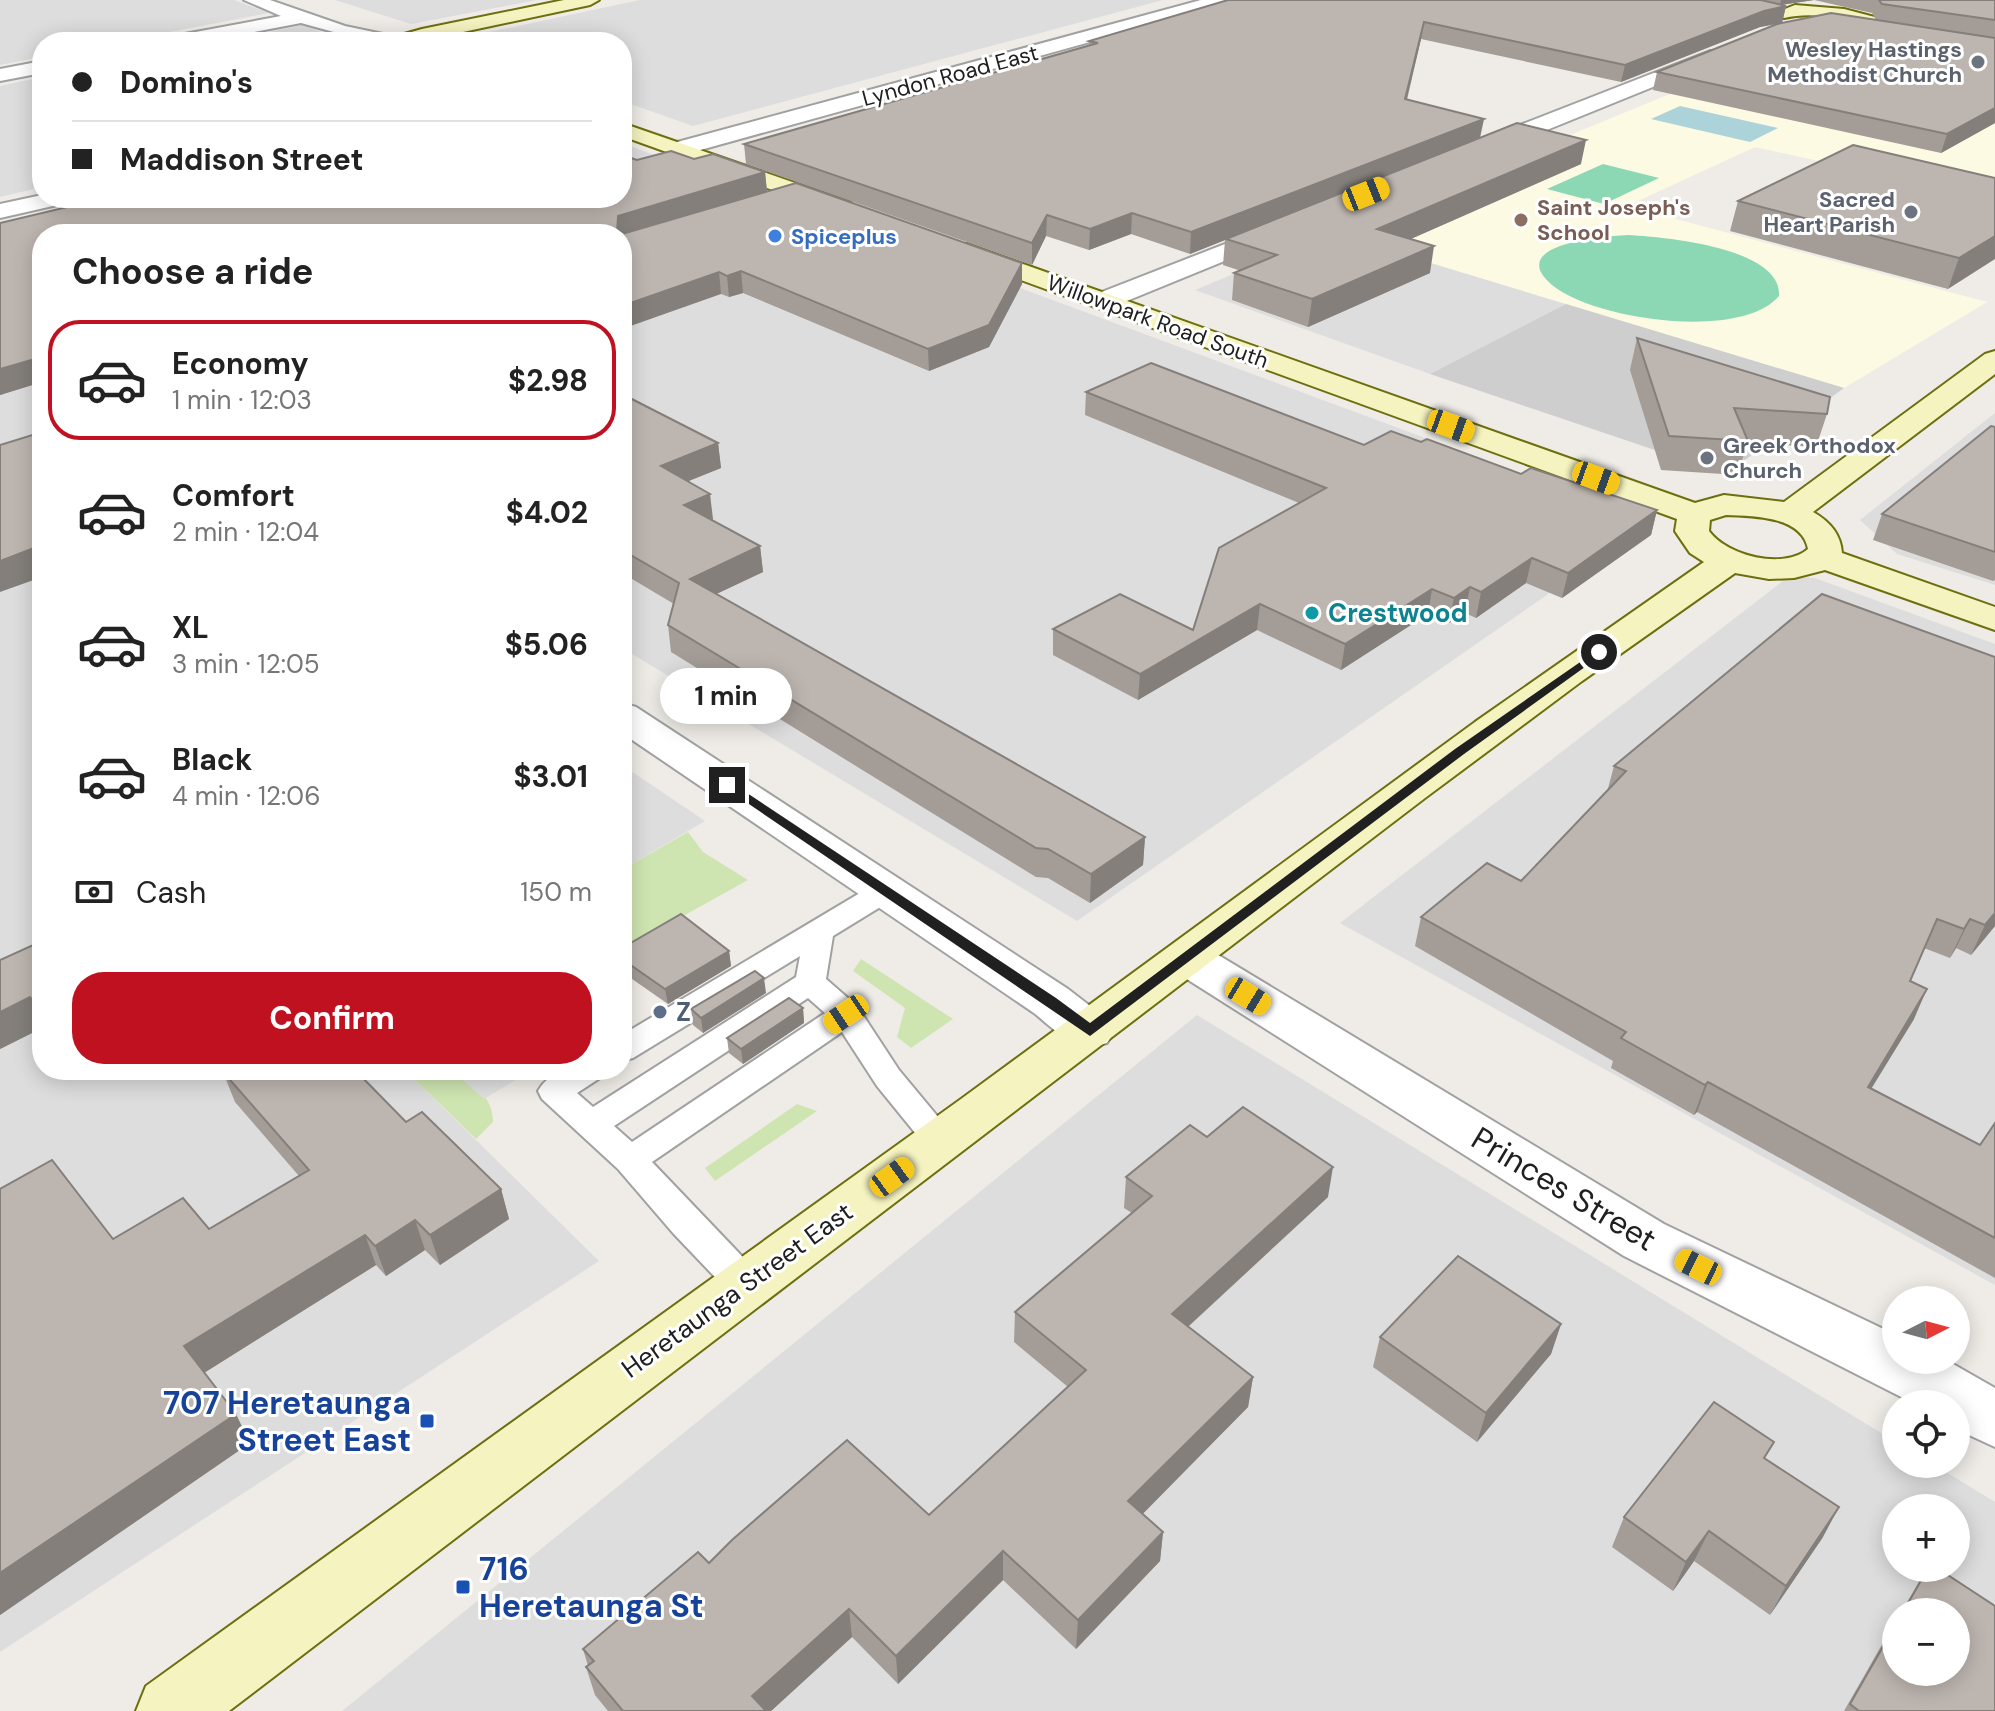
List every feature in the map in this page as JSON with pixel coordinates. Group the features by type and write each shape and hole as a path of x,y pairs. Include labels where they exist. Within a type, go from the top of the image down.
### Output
{"main road":[{"path":"432,32 590,0"},
{"path":"465,32 607,0"},
{"path":"1808,13 1925,35"},
{"path":"632,133 874,218"},
{"name":"Willowpark Road South","path":"946,244 1694,514"},
{"path":"1789,514 1995,360"},
{"path":"1823,558 1827,542 1821,532 1789,514 1744,505 1724,505 1694,514 1690,524 1691,533 1698,543 1730,560 1760,567 1789,568 1802,567 1823,558 1995,619"},
{"name":"Heretaunga Street East","path":"171,1711 1090,1031 1460,751 1730,560"}],"street":[{"path":"253,0 358,32"},
{"name":"Lyndon Road East","path":"678,149 1221,0"},
{"path":"225,32 302,17"},
{"path":"1461,156 1737,46"},
{"path":"0,75 32,69"},
{"path":"760,205 799,192"},
{"path":"0,211 32,204"},
{"path":"1103,301 1296,223"},
{"path":"632,722 1051,1001 1090,1031"},
{"name":"Princes Street","path":"1188,958 1644,1240 1916,1373 1995,1420"}],"lane":[{"path":"632,1044 885,891"},
{"path":"591,1125 810,982 819,931"},
{"path":"810,982 846,1014 888,1078 941,1141"},
{"path":"630,1160 846,1014"},
{"path":"572,1080 554,1091 630,1160 685,1223 745,1284"}],"shaded area":[{"path":"0,0 234,0 269,13 169,32 32,32 32,59 0,65"},
{"path":"335,0 537,0 411,24"},
{"path":"640,0 1163,0 693,126 632,105 632,32 489,32"},
{"path":"303,25 321,32 268,32"},
{"name":"Saint Joseph's School","path":"1835,26 1995,53 1995,200 1755,147 1627,206 1987,302 1844,388 1332,233"},
{"path":"32,79 32,189 0,197 0,86"},
{"path":"632,147 729,183 628,224 32,224 32,1080 415,1080 599,1261 0,1652 0,230 92,208 632,208"},
{"path":"850,225 1493,463 1389,524 1554,590 1077,921 632,654 632,266"},
{"path":"1332,233 1566,304 1430,374 1195,290"},
{"path":"1566,304 1844,388 1734,468 1702,466 1430,374"},
{"path":"1995,413 1995,585 1897,554 1860,520"},
{"path":"1788,577 1815,578 1995,644 1995,1285 1340,923"},
{"path":"632,772 705,821 632,864"},
{"path":"1197,1015 1882,1433 1882,1478 1956,1478 1995,1502 1995,1711 342,1711"},
{"path":"463,1080 515,1080 484,1099"}],"green space":[{"path":"1603,164 1659,178 1604,204 1547,189"},
{"path":"1628,235 1692,242 1742,256 1762,266 1775,279 1779,296 1760,310 1733,318 1702,322 1667,320 1600,308 1552,285 1540,271 1540,260 1549,251 1582,240"},
{"path":"688,832 703,852 748,880 632,944 632,864"},
{"path":"861,959 953,1019 911,1048 897,1037 905,1008 853,971"},
{"path":"415,1080 466,1080 476,1088 490,1105 493,1122 476,1139"},
{"path":"797,1104 817,1111 715,1181 705,1168"}],"water":[{"path":"1680,106 1778,128 1750,142 1651,119"}],"building":[{"path":"1228,0 1761,0 1786,6 1764,11 1625,65 1424,22 1405,99 1484,119 1191,232 1132,213 1090,229 1047,215 1032,243 744,144 1098,43 1089,41"},
{"path":"1879,0 1995,0 1995,20 1882,4"},
{"path":"1831,13 1995,38 1995,108 1947,134 1657,72 1777,24"},
{"path":"1517,123 1586,140 1377,229 1434,246 1312,299 1234,273 1277,255 1226,239"},
{"path":"1853,145 1995,178 1995,236 1959,258 1738,201"},
{"path":"671,151 694,159 713,154 765,172 618,216 618,224 32,224 32,360 0,369 0,223 63,208 632,208 632,158 637,160"},
{"path":"796,183 1022,263 989,325 928,349 741,271 727,276 719,272 632,302 632,231"},
{"path":"1637,338 1830,397 1827,414 1734,408 1748,441 1669,436"},
{"path":"1151,363 1364,445 1391,431 1421,442 1427,439 1521,474 1531,468 1657,510 1568,573 1532,558 1481,592 1470,587 1454,598 1432,589 1345,644 1260,604 1140,674 1053,629 1120,594 1193,630 1219,548 1326,488 1086,392"},
{"path":"632,399 718,443 661,466 710,494 684,505 760,546 690,579 1145,837 1091,874 1048,849 1036,848 668,625 679,583 632,556"},
{"path":"1991,426 1995,427 1995,552 1882,514"},
{"path":"32,435 32,549 0,561 0,445"},
{"path":"1822,594 1995,657 1995,913 1985,925 1970,919 1964,929 1937,919 1910,981 1927,989 1868,1087 1980,1145 1995,1123 1995,1238 1708,1082 1705,1085 1621,1038 1626,1032 1421,917 1487,863 1521,881 1626,771 1614,766"},
{"path":"681,914 729,951 665,989 632,966 632,942"},
{"path":"32,946 32,1000 30,997 0,1012 0,960"},
{"path":"755,971 764,978 701,1018 691,1009"},
{"path":"789,998 803,1008 741,1049 727,1038"},
{"path":"230,1080 365,1080 406,1122 422,1112 501,1189 430,1235 415,1220 375,1246 365,1235 184,1346 236,1414 0,1573 0,1189 52,1160 113,1239 183,1198 209,1229 309,1170"},
{"path":"1243,1107 1333,1167 1172,1314 1253,1377 1128,1501 1163,1532 1078,1620 1003,1551 896,1656 849,1609 752,1696 766,1711 623,1711 586,1667 594,1661 583,1649 698,1552 709,1563 847,1440 929,1515 1086,1370 1015,1312 1152,1196 1126,1177 1190,1125 1207,1137"},
{"path":"1458,1256 1561,1324 1486,1413 1380,1337"},
{"path":"1714,1402 1774,1442 1764,1458 1839,1507 1786,1586 1709,1531 1686,1562 1624,1517"},
{"path":"1920,1582 1958,1582 1995,1606 1995,1711 1859,1711 1850,1704 1882,1648 1882,1686 1970,1686 1970,1598 1911,1598"}],"place":[{"name":"Wesley Hastings Methodist Church","path":"1978,62"},
{"name":"Sacred Heart Parish","path":"1911,212"},
{"name":"Saint Joseph's School","path":"1521,220"},
{"name":"Spiceplus","path":"775,236"},
{"name":"Greek Orthodox Church","path":"1707,458"},
{"name":"Crestwood","path":"1312,613"},
{"name":"Z","path":"660,1012"},
{"name":"707 Heretaunga Street East","path":"427,1421"},
{"name":"716 Heretaunga St","path":"463,1587"}],"route":[{"path":"727,785 1051,1001 1090,1031 1460,751 1599,652"}]}
